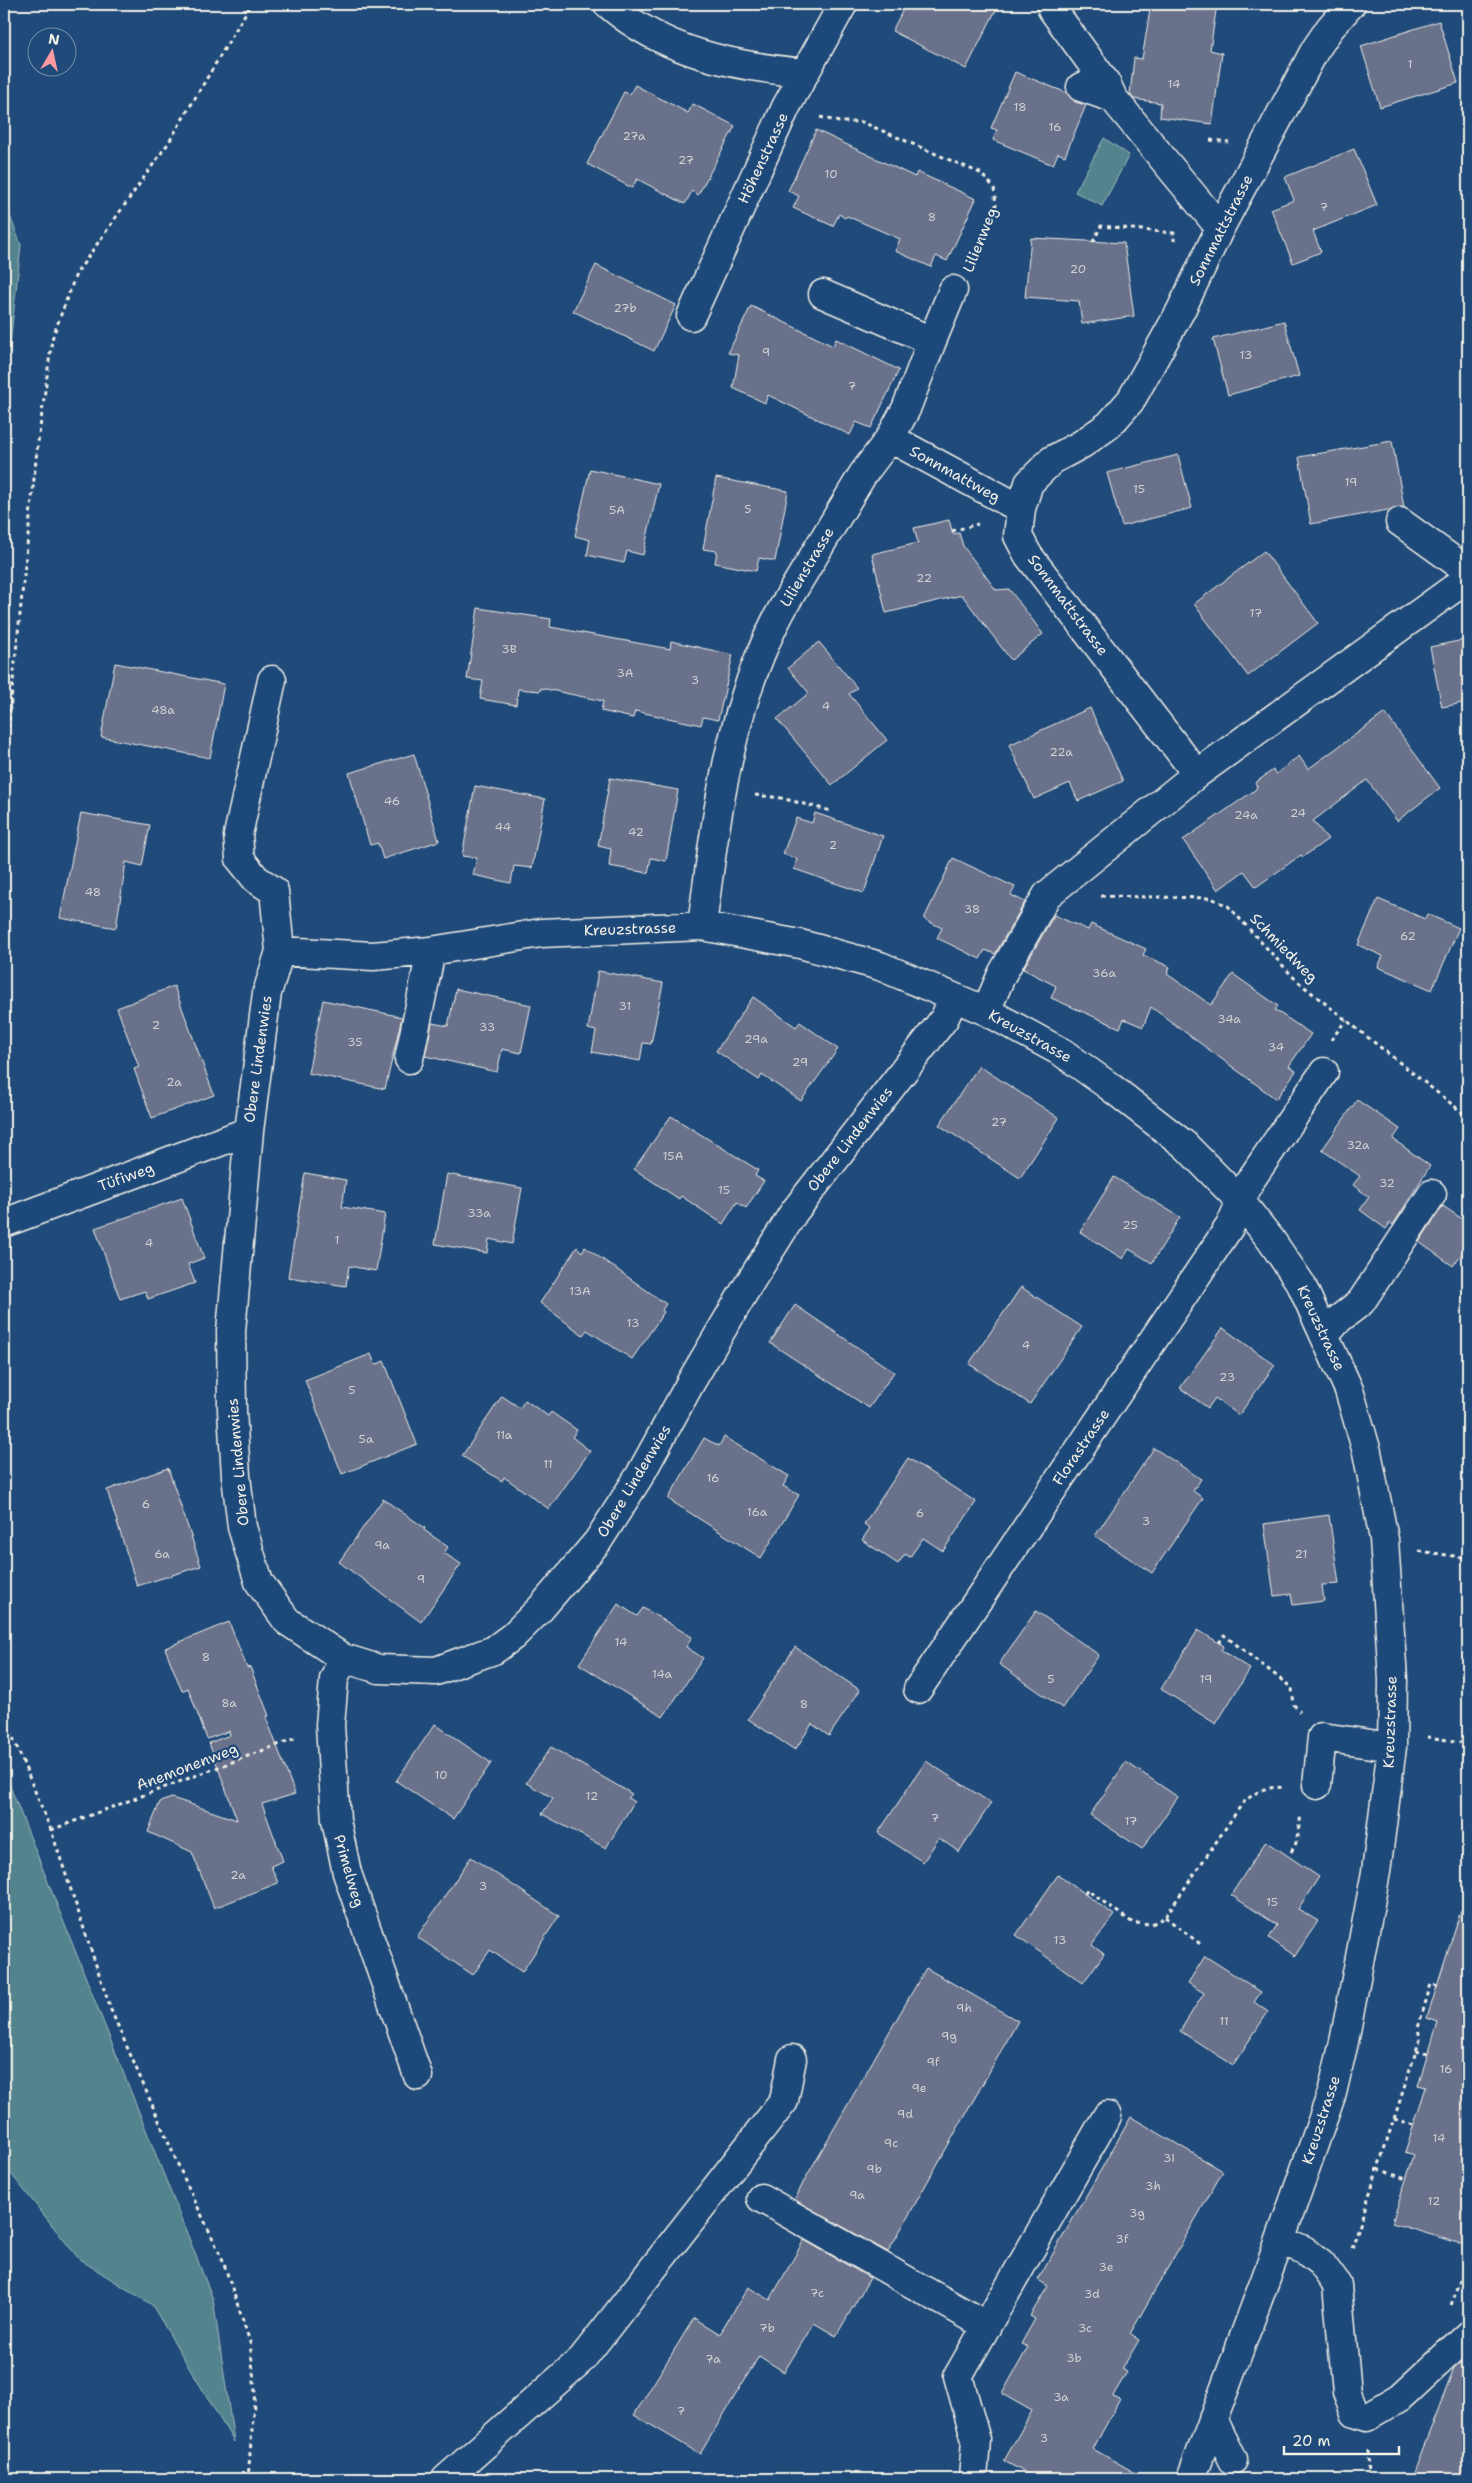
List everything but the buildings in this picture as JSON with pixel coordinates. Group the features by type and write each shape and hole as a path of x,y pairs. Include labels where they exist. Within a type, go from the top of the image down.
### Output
{"street":[{"path":"608,4 621,15 659,39 702,56 755,68 804,73"},
{"name":"Höhenstrasse","path":"691,316 786,108 843,4"},
{"path":"1054,4 1052,10 1106,83 1113,98 1220,228"},
{"name":"Sonnmattstrasse","path":"1197,774 1028,555 1018,536 1021,509 1029,483 1052,460 1082,444 1109,425 1131,400 1181,310 1220,228 1315,50 1347,4"},
{"path":"1082,87 1113,98"},
{"name":"Lilienweg","path":"932,341 953,290"},
{"path":"823,294 932,341"},
{"name":"Lilienstrasse","path":"702,926 722,791 750,678 772,627 864,474 890,438 906,409 932,341"},
{"name":"Sonnmattweg","path":"890,438 1021,509"},
{"path":"1400,522 1468,571"},
{"path":"986,1011 1002,974 1047,895 1197,774 1468,578"},
{"name":"Obere Lindenwies","path":"272,680 238,835 240,859 256,879 274,891 280,951 267,993 249,1131 231,1332 232,1420 236,1476 242,1527 259,1582 287,1621 343,1658 379,1669 436,1671 494,1650 513,1636 541,1608 598,1542 640,1475 692,1380 747,1287 794,1212 944,1019 954,998"},
{"name":"Kreuzstrasse","path":"280,951 373,956 431,951 541,933 702,926 828,951 880,966 986,1011 1063,1053 1110,1086 1186,1145 1241,1202 1271,1240 1301,1284 1325,1335 1358,1385 1367,1452 1384,1539 1394,1680 1392,1737 1376,1872 1344,2042 1332,2093 1280,2240 1191,2479"},
{"path":"409,1059 431,951"},
{"name":"Florastrasse","path":"918,1689 1230,1226 1250,1181 1324,1072"},
{"name":"Tüfiweg","path":"4,1223 249,1131"},
{"path":"1325,1335 1339,1320 1361,1302 1432,1194"},
{"name":"Primelweg","path":"343,1658 334,1679 330,1725 336,1820 347,1873 418,2076"},
{"path":"1305,1787 1322,1737 1392,1737"},
{"path":"446,2479 582,2359 784,2101 792,2059"},
{"path":"973,2479 976,2440 958,2376 1107,2116"},
{"path":"761,2198 986,2326"},
{"path":"1280,2240 1304,2250 1321,2263 1337,2285 1348,2393 1354,2413 1368,2417 1401,2397 1468,2335"},
{"path":"1213,2419 1233,2460"}],"path":[{"path":"4,768 37,450 52,339 76,274 169,142 251,4"},
{"name":"Lilienweg","path":"786,108 840,122 862,122 964,165 980,173 994,187 996,205 988,226 962,285 953,290"},
{"path":"1093,242 1101,226 1174,233 1175,243"},
{"path":"722,791 781,798 831,811"},
{"name":"Schmiedweg","path":"1047,895 1210,898 1228,906 1297,981 1468,1117"},
{"path":"1330,1042 1346,1020"},
{"path":"1384,1539 1415,1550 1468,1558"},
{"path":"1219,1643 1224,1635 1292,1688 1294,1705 1322,1737"},
{"path":"4,1716 51,1830 111,2010 183,2176 222,2258 250,2342 255,2391 248,2479"},
{"name":"Anemonenweg","path":"51,1830 330,1725"},
{"path":"1392,1737 1420,1736 1468,1743"},
{"path":"1084,1894 1087,1890 1133,1923 1152,1924 1165,1917 1242,1804 1255,1792 1269,1788 1305,1787"},
{"path":"1291,1852 1296,1843 1300,1817"},
{"path":"1165,1917 1203,1946"},
{"path":"1351,2250 1420,2040 1418,2028 1431,1984 1438,1986"},
{"path":"1416,2051 1428,2054"},
{"path":"1394,2118 1414,2125"},
{"path":"1378,2169 1406,2180"}],"green space":[{"path":"1104,138 1129,155 1102,206 1075,192"},
{"path":"4,200 21,245 4,399"},
{"path":"4,1771 213,2299 234,2442 152,2305 79,2259 4,2165"}]}
